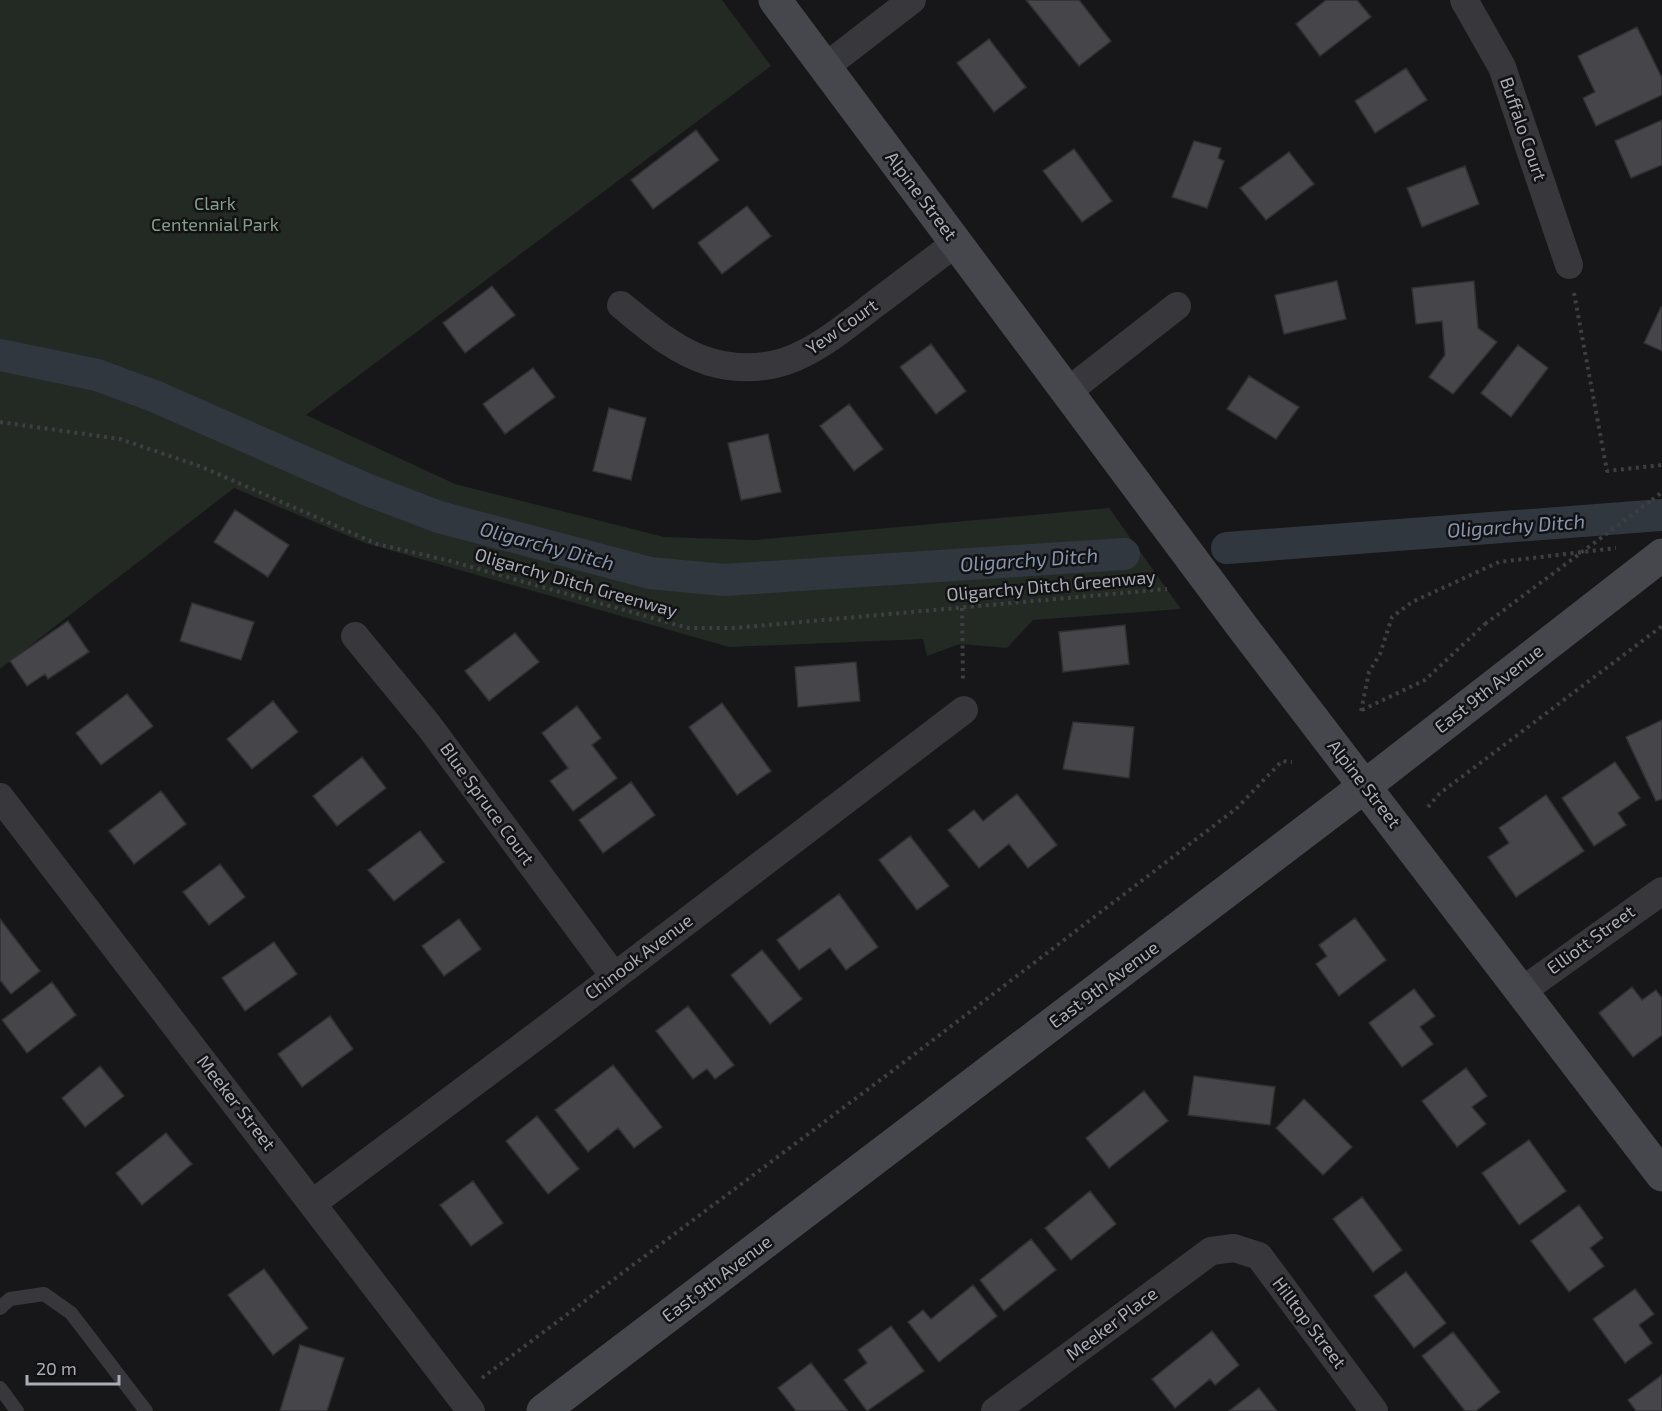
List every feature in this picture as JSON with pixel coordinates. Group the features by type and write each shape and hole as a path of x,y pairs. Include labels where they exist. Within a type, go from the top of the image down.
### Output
{"street":[{"name":"Alpine Street","path":"775,0 1067,392 1662,1175"},
{"path":"825,67 912,0"},
{"name":"Buffalo Court","path":"1464,0 1502,67 1569,265"},
{"name":"Yew Court","path":"621,305 658,336 709,362 745,368 782,363 817,349 956,243"},
{"path":"1067,392 1177,306"},
{"name":"East 9th Avenue","path":"543,1411 1365,786 1662,555"},
{"name":"Blue Spruce Court","path":"355,636 429,726 614,976"},
{"name":"Chinook Avenue","path":"313,1203 964,710"},
{"name":"Meeker Street","path":"0,796 471,1411"},
{"name":"Elliott Street","path":"1522,991 1662,891"},
{"name":"Meeker Place","path":"995,1411 1210,1251 1234,1248"},
{"name":"Hilltop Street","path":"1234,1248 1258,1256 1374,1411"}],"lane":[{"path":"0,1308 10,1299 44,1294 71,1313 146,1411"},
{"path":"0,1388 17,1411"}],"path":[{"path":"1569,265 1607,471 1662,465"},
{"name":"Oligarchy Ditch Greenway","path":"0,422 120,440 202,467 377,544 450,561 688,628 734,628 1167,589"},
{"path":"1628,548 1547,554 1499,562 1412,602 1392,617 1380,654 1369,672 1362,711 1425,680 1485,624 1652,500 1662,492"},
{"path":"962,608 964,710"},
{"path":"1428,807 1439,794 1662,626"},
{"path":"477,1382 891,1072 1237,808 1282,761 1292,762"}],"green space":[{"name":"Clark Centennial Park","path":"0,0 722,0 771,66 306,415 455,484 664,537 755,540 1109,508 1181,609 1033,620 1007,648 960,644 927,656 923,639 729,647 365,543 234,488 0,669"}],"building":[{"path":"1026,0 1079,0 1111,41 1079,66"},
{"path":"1326,0 1357,0 1371,17 1320,56 1296,24"},
{"path":"1637,27 1662,78 1662,95 1596,126 1583,98 1595,92 1578,56"},
{"path":"989,39 1026,87 994,112 957,63"},
{"path":"1406,68 1427,100 1375,133 1355,101"},
{"path":"1662,120 1662,165 1631,178 1615,141"},
{"path":"696,130 719,160 653,209 631,180"},
{"path":"1194,141 1221,148 1218,158 1224,161 1207,208 1172,197"},
{"path":"1074,149 1112,201 1082,222 1043,171"},
{"path":"1289,152 1314,184 1266,220 1240,188"},
{"path":"1465,166 1479,204 1422,227 1407,188"},
{"path":"747,206 771,236 722,274 698,243"},
{"path":"1337,281 1346,319 1284,334 1275,295"},
{"path":"1474,281 1478,328 1497,342 1453,394 1429,377 1445,355 1442,321 1416,324 1412,288"},
{"path":"492,286 515,315 465,353 443,323"},
{"path":"1662,308 1662,351 1644,343"},
{"path":"931,344 966,391 936,414 900,367"},
{"path":"1518,345 1548,368 1511,417 1481,393"},
{"path":"533,368 555,397 505,434 483,404"},
{"path":"1249,376 1299,407 1276,439 1227,409"},
{"path":"849,404 883,449 854,471 820,426"},
{"path":"609,408 646,418 631,480 593,471"},
{"path":"768,434 781,492 741,500 728,443"},
{"path":"235,510 289,545 268,577 214,542"},
{"path":"192,603 254,622 241,660 180,641"},
{"path":"68,621 89,652 48,679 45,674 27,686 10,661"},
{"path":"1125,625 1129,664 1063,672 1059,632"},
{"path":"515,633 539,662 489,701 465,671"},
{"path":"856,662 860,701 798,707 795,667"},
{"path":"127,694 153,726 101,765 76,733"},
{"path":"273,701 298,732 252,769 227,739"},
{"path":"722,703 771,771 737,795 689,727"},
{"path":"577,706 601,738 592,745 617,778 573,811 550,781 568,768 542,733"},
{"path":"1662,720 1662,799 1656,801 1626,737"},
{"path":"1073,722 1134,727 1129,778 1063,769"},
{"path":"362,757 386,788 337,826 313,796"},
{"path":"1615,762 1640,798 1618,813 1626,825 1594,846 1562,798"},
{"path":"631,782 655,815 603,853 579,820"},
{"path":"161,791 186,824 134,864 109,831"},
{"path":"1017,794 1057,845 1028,868 1009,844 979,868 948,830 974,810 983,821"},
{"path":"1546,795 1584,851 1516,897 1488,857 1509,843 1499,828"},
{"path":"420,831 444,862 394,901 368,870"},
{"path":"910,836 949,886 917,910 879,860"},
{"path":"220,864 245,897 209,925 183,892"},
{"path":"839,894 878,947 846,970 830,948 799,970 777,940"},
{"path":"1355,918 1386,960 1339,996 1316,964 1327,956 1319,945"},
{"path":"0,919 40,971 11,994 0,980"},
{"path":"459,919 481,949 444,976 422,946"},
{"path":"274,942 297,974 245,1011 222,978"},
{"path":"762,950 802,999 770,1024 731,975"},
{"path":"52,982 76,1015 27,1053 2,1020"},
{"path":"1632,987 1642,1000 1656,990 1662,998 1662,1035 1633,1057 1599,1013"},
{"path":"1414,989 1435,1016 1420,1027 1433,1044 1402,1067 1369,1023"},
{"path":"688,1006 734,1065 715,1079 707,1069 693,1079 656,1031"},
{"path":"330,1016 353,1049 302,1087 278,1054"},
{"path":"613,1065 662,1127 634,1148 618,1128 588,1152 555,1110"},
{"path":"100,1066 124,1096 85,1127 62,1098"},
{"path":"1466,1068 1487,1096 1472,1107 1486,1124 1457,1147 1422,1101"},
{"path":"1194,1076 1275,1087 1270,1125 1188,1115"},
{"path":"1144,1091 1168,1121 1109,1168 1086,1138"},
{"path":"1304,1099 1352,1147 1323,1175 1276,1128"},
{"path":"537,1116 579,1169 548,1194 506,1141"},
{"path":"166,1133 192,1164 142,1205 116,1173"},
{"path":"1529,1140 1566,1191 1519,1225 1482,1173"},
{"path":"473,1181 503,1223 471,1246 440,1205"},
{"path":"1090,1191 1116,1224 1071,1260 1045,1228"},
{"path":"1362,1197 1402,1250 1373,1272 1333,1219"},
{"path":"1579,1205 1603,1238 1590,1248 1604,1266 1569,1292 1531,1241"},
{"path":"1031,1239 1056,1270 1004,1311 980,1280"},
{"path":"264,1269 308,1328 273,1355 228,1295"},
{"path":"1406,1272 1446,1323 1414,1348 1374,1296"},
{"path":"973,1285 997,1316 939,1362 908,1322 923,1310 931,1319"},
{"path":"1635,1289 1654,1314 1639,1325 1652,1343 1625,1363 1593,1319"},
{"path":"891,1326 924,1371 867,1411 844,1380 867,1363 858,1350"},
{"path":"1212,1331 1239,1365 1215,1385 1210,1379 1175,1408 1152,1379"},
{"path":"1453,1332 1500,1392 1476,1411 1465,1411 1422,1356"},
{"path":"300,1345 344,1358 327,1411 280,1411"},
{"path":"811,1363 848,1411 796,1411 778,1388"},
{"path":"1662,1375 1662,1411 1636,1411 1628,1400"},
{"path":"1259,1388 1277,1411 1229,1411"}],"waterway":[{"name":"Oligarchy Ditch","path":"0,355 97,375 154,396 368,490 439,517 650,573 724,580 1124,554"},
{"name":"Oligarchy Ditch","path":"1227,548 1662,515"}]}
